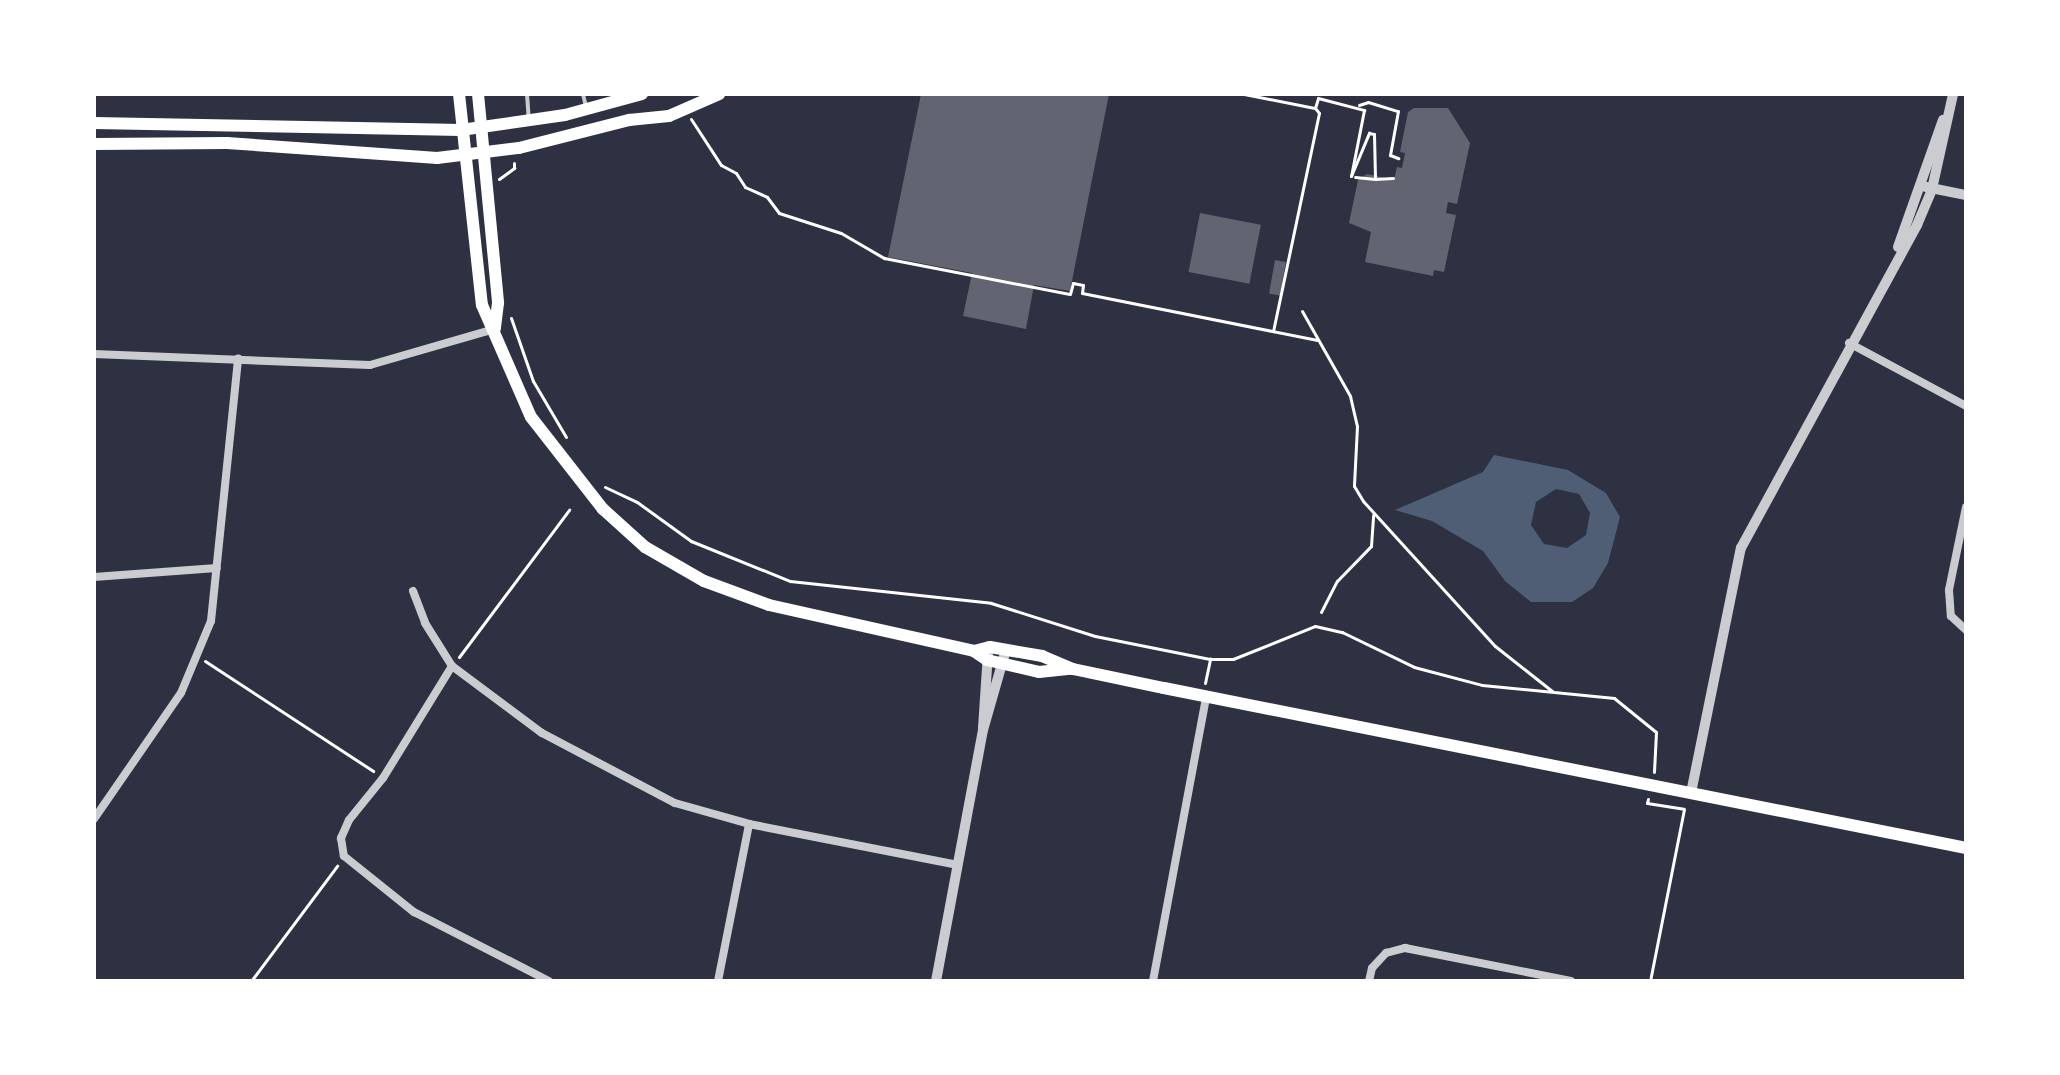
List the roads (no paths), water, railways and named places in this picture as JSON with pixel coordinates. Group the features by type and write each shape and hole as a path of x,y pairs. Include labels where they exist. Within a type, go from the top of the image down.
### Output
{"main road":[{"path":"459,94 462,156 482,305 539,429 578,483 645,547 704,581 769,605 974,651 987,660 1039,672 1073,669"},
{"path":"478,94 498,303 495,329"},
{"path":"94,123 481,129 587,110 642,94"},
{"path":"94,144 184,142 386,157 462,156 687,110 719,94"},
{"path":"974,651 990,647 1006,650 1073,669 1206,697 1966,848"}],"street":[{"path":"1691,793 1736,563 1896,255 1926,187 1932,142 1953,94"},
{"path":"1926,187 1966,195"},
{"path":"94,354 370,365 495,329"},
{"path":"1849,343 1966,406"},
{"path":"94,819 181,693 199,657 211,621 238,358"},
{"path":"1966,507 1949,590 1951,616 1966,630"},
{"path":"94,577 217,568"},
{"path":"413,591 425,623 452,666 542,733 675,803 749,824 958,865"},
{"path":"983,730 990,647"},
{"path":"936,981 983,730 1006,650"},
{"path":"452,666 383,778 349,820 341,838 344,856 414,912 549,981"},
{"path":"1153,981 1206,697"},
{"path":"718,981 749,824"},
{"path":"1369,981 1372,968 1386,953 1405,948 1571,981"}],"lane":[{"path":"527,94 529,121"},
{"path":"583,94 587,110"}],"water":[{"path":"1494,455 1568,470 1606,493 1620,517 1608,563 1593,588 1572,602 1531,602 1505,581 1483,551 1432,521 1395,510 1483,472","holes":["1556,489 1579,494 1590,513 1586,535 1567,548 1544,544 1531,525 1536,502"]}]}
